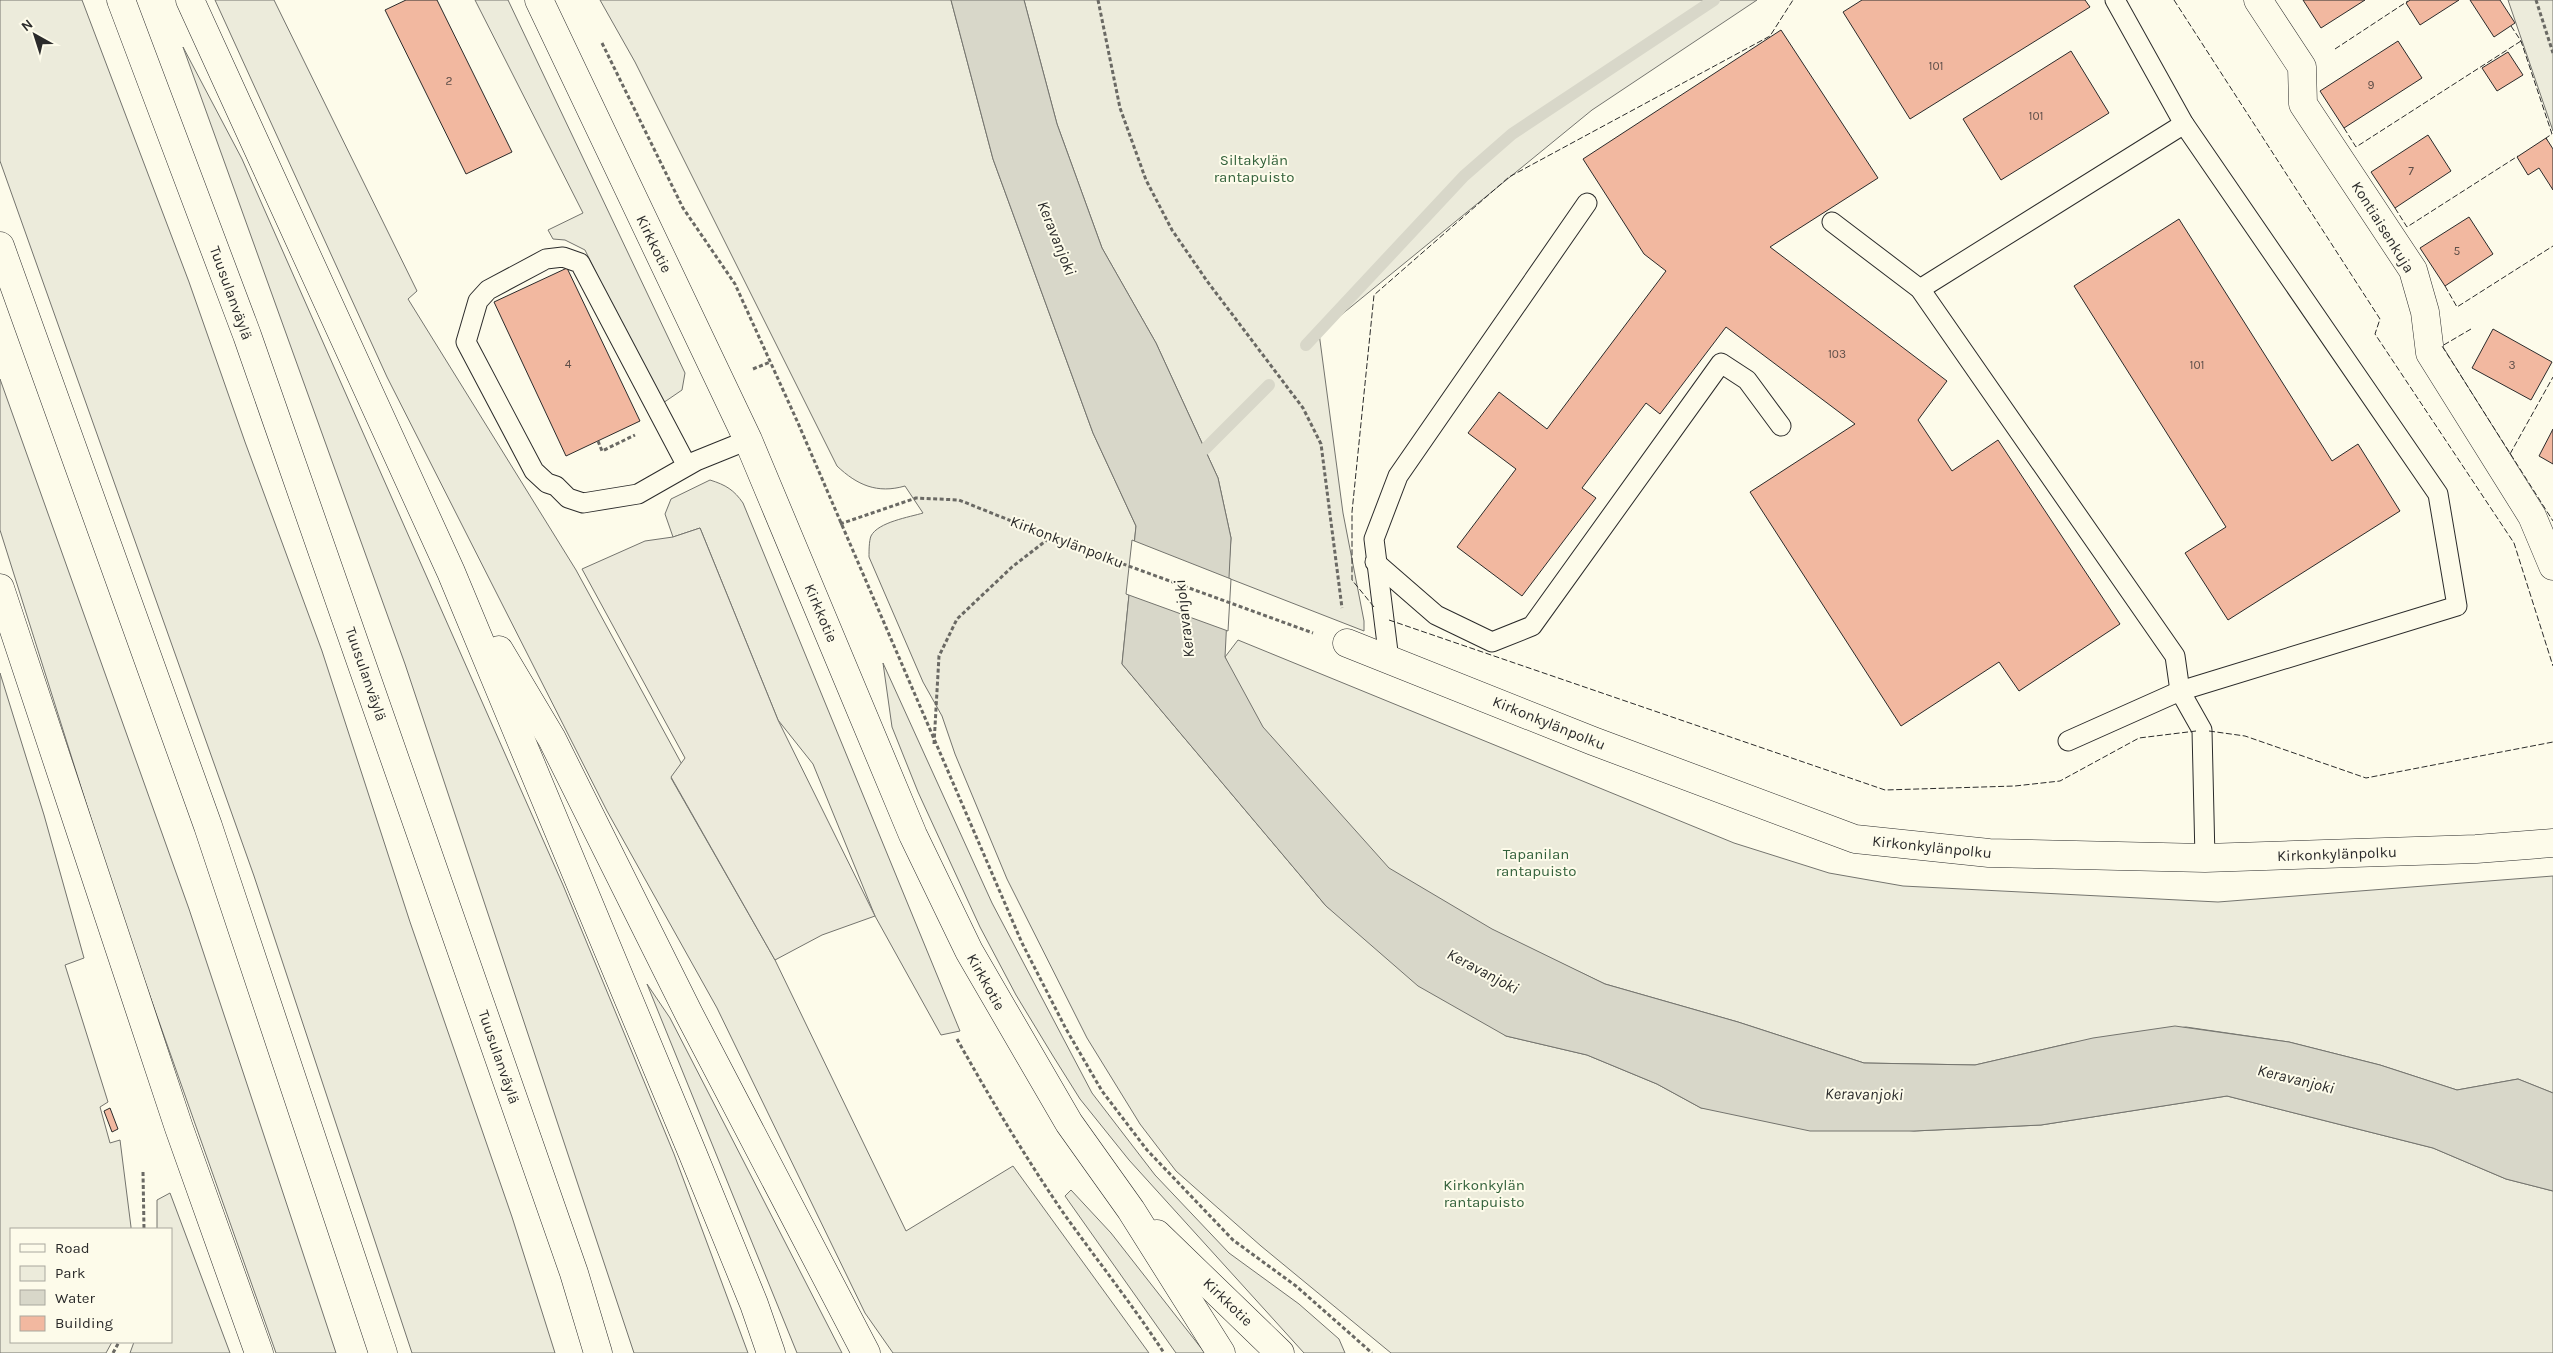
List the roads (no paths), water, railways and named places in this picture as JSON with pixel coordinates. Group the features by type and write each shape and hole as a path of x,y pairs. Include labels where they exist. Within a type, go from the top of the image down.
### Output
{"main road":[{"name":"Tuusulanväylä","path":"121,0 253,354 574,1273 598,1353"},
{"path":"190,0 451,572 703,1179 754,1304 771,1353"},
{"name":"Kirkkotie","path":"539,0 748,440 913,835 969,950 1070,1123 1131,1210 1221,1353"},
{"name":"Kontiaisenkuja","path":"2258,0 2302,67 2303,104 2413,270 2424,312 2430,353 2532,516 2553,566"},
{"path":"0,246 208,826 383,1353"},
{"path":"451,572 552,739 689,1014 866,1353"},
{"path":"0,588 179,1128 259,1353"},
{"name":"Kirkonkylänpolku","path":"1347,643 1593,741 1855,839 1989,853 2206,858 2476,849 2553,843"},
{"name":"Kirkkotie","path":"1131,1210 1280,1353"}],"lane":[{"path":"2068,740 2180,691 2458,606 2438,494 2184,124 2115,0"},
{"path":"1920,289 2184,124"},
{"path":"1389,660 1375,562 1374,539 1398,476 1587,204"},
{"path":"1832,222 1920,289 2175,656 2180,691 2202,730 2206,858"},
{"path":"687,466 580,263 563,258 546,259 488,290 478,301 466,342 534,471 547,483 556,486 568,498 583,503 638,494 687,466 748,440"},
{"path":"1375,562 1436,615 1492,642 1532,626 1721,363 1748,380 1781,426"}],"water":[{"name":"Keravanjoki","path":"951,0 1024,0 1057,124 1102,248 1156,343 1218,478 1231,538 1225,657 1263,727 1389,868 1492,929 1605,984 1738,1022 1864,1063 1975,1065 2093,1038 2175,1026 2289,1042 2380,1065 2457,1090 2518,1079 2553,1093 2553,1191 2506,1179 2433,1148 2227,1096 2041,1125 1914,1131 1810,1131 1701,1108 1657,1084 1587,1055 1506,1036 1418,986 1326,906 1122,664 1136,526 1093,433 993,159"}],"waterway":[{"path":"1306,345 1464,176 1512,134 1714,0"},
{"path":"1205,449 1269,385"}],"park label":[{"name":"Siltakylän rantapuisto","path":"1254,168"},
{"name":"Tapanilan rantapuisto","path":"1536,862"},
{"name":"Kirkonkylän rantapuisto","path":"1484,1194"}]}
